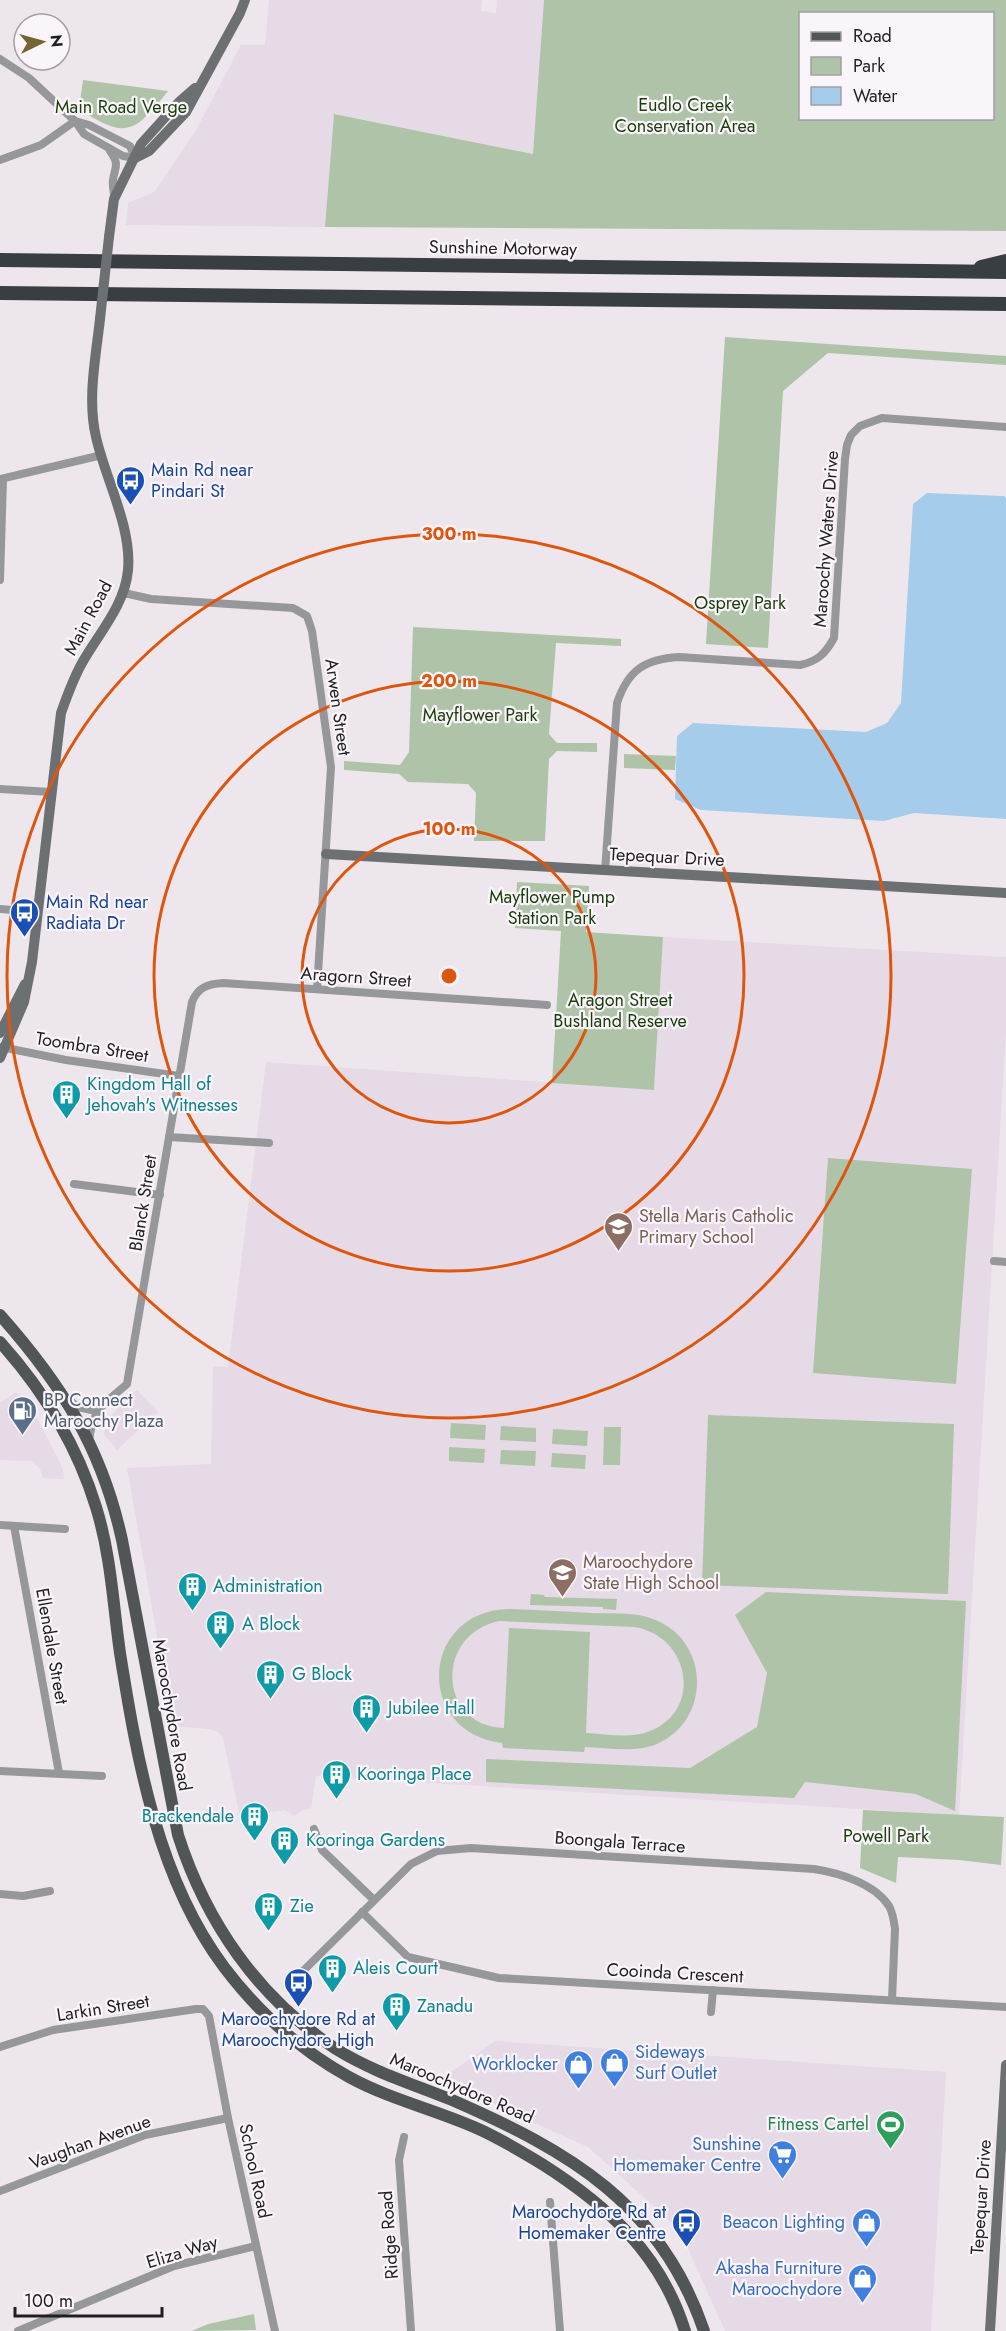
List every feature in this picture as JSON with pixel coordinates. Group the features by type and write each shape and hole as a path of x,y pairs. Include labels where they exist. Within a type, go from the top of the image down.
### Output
{"highway":[{"name":"Sunshine Motorway","path":"0,260 1006,272"},
{"path":"968,271 1006,261"},
{"path":"0,293 1006,304"},
{"path":"948,304 984,312 1006,313"}],"main road":[{"name":"Main Road","path":"2,1051 24,1002 33,954 61,713 71,685 124,593 128,570 129,554 126,537 93,417 100,319 114,199 141,144 178,102 198,86 240,13 244,0"},
{"name":"Tepequar Drive","path":"326,854 1006,893"},
{"name":"Main Road","path":"0,1033 27,981"},
{"name":"Maroochydore Road","path":"0,1315 45,1368 64,1395 89,1441 117,1517 178,1834 193,1879 206,1906 233,1950 272,1996 312,2032 337,2049 385,2075 480,2112 538,2141 609,2188 648,2227 670,2257 691,2296 704,2331"},
{"name":"Maroochydore Road","path":"0,1342 29,1376 56,1415 77,1457 94,1500 106,1547 122,1664 135,1737 150,1799 172,1872 206,1942 241,1988 263,2012 282,2030 326,2063 371,2088 454,2119 499,2139 566,2180 603,2207 626,2229 649,2258 669,2292 685,2331"},
{"name":"Tepequar Drive","path":"990,2331 1006,2064"}],"street":[{"path":"0,59 29,78 75,121 84,134 123,156 135,158"},
{"path":"75,121 89,125 130,146 135,158"},
{"path":"0,160 40,145 75,121"},
{"name":"Main Road","path":"107,147 117,162 113,181 114,199"},
{"name":"Maroochy Waters Drive","path":"605,871 617,703 623,686 631,675 644,665 660,658 679,657 800,664 813,662 826,653 834,638 845,459 851,435 860,426 882,418 1006,427"},
{"path":"0,580 1,479 102,455"},
{"name":"Arwen Street","path":"124,593 151,599 294,608 307,616 312,631 331,767 317,989"},
{"path":"0,789 51,792"},
{"path":"0,909 39,912"},
{"name":"Aragorn Street","path":"201,988 223,983 547,1005"},
{"name":"Blanck Street","path":"96,1411 127,1384 192,1002 201,988"},
{"name":"Toombra Street","path":"2,1051 179,1076"},
{"path":"169,1137 269,1143"},
{"path":"74,1184 160,1195"},
{"path":"994,1262 1006,1262"},
{"path":"64,1395 78,1407 96,1411 91,1424 89,1441"},
{"path":"0,1525 64,1529"},
{"name":"Ellendale Street","path":"14,1526 59,1773"},
{"path":"0,1771 102,1776"},
{"path":"314,1829 322,1850 374,1900"},
{"name":"Boongala Terrace","path":"295,1979 411,1864 437,1851 452,1848 482,1848 829,1871 862,1884 879,1895 889,1906 895,1929 892,2000"},
{"path":"0,1894 23,1896 50,1891"},
{"name":"Cooinda Crescent","path":"362,1912 400,1950 418,1960 499,1978 1006,2007"},
{"path":"711,2012 712,1990"},
{"name":"Larkin Street","path":"0,2047 53,2030 196,2008 202,2009 209,2016"},
{"name":"School Road","path":"209,2016 228,2118 275,2331"},
{"name":"Vaughan Avenue","path":"0,2191 145,2135 228,2118"},
{"name":"Ridge Road","path":"404,2137 399,2160 411,2331"},
{"path":"550,2202 560,2331"},
{"name":"Eliza Way","path":"18,2331 174,2266 256,2246"}],"shaded area":[{"path":"269,0 482,0 481,11 496,13 497,0 544,0 534,154 334,114 325,227 126,225 128,203 154,192 195,132 241,45 265,45"},
{"path":"663,937 1006,957 1006,1031 959,1815 316,1776 311,1809 303,1810 294,1816 285,1810 240,1817 223,1738 218,1732 208,1729 173,1726 127,1468 211,1464 213,1366 228,1367 266,1062 654,1090"},
{"path":"137,1390 158,1412 117,1450 104,1434 105,1421"},
{"name":"BP Connect Maroochy Plaza","path":"16,1392 34,1412 63,1469 64,1479 43,1478 40,1469 32,1461 0,1460 0,1403"},
{"name":"Sunshine Homemaker Centre","path":"495,2041 946,2072 931,2331 725,2331 680,2231 660,2212 588,2147 499,2107 447,2075"}],"green space":[{"name":"Eudlo Creek Conservation Area","path":"544,0 1006,0 1006,231 325,227 334,114 533,154"},
{"name":"Main Road Verge","path":"83,80 168,91 138,123 119,128 95,119 79,109"},
{"name":"Osprey Park","path":"725,337 1006,356 1006,365 828,353 783,391 768,648 706,644"},
{"name":"Mayflower Park","path":"413,627 621,639 621,646 556,643 549,734 557,743 597,743 597,752 557,751 549,759 545,841 474,841 476,793 468,784 408,782 399,774 344,770 344,761 400,765 409,752"},
{"path":"624,754 676,756 675,770 624,768"},
{"name":"Aragon Street Bushland Reserve","path":"517,882 589,886 586,932 663,937 654,1090 552,1083 561,931 515,928"},
{"path":"828,1158 972,1169 956,1384 813,1373"},
{"path":"708,1415 954,1424 948,1594 702,1585"},
{"path":"451,1423 486,1425 485,1440 450,1438"},
{"path":"501,1426 536,1428 536,1442 500,1440"},
{"path":"604,1427 621,1427 620,1465 603,1465"},
{"path":"553,1429 588,1431 587,1446 552,1444"},
{"path":"449,1447 485,1449 484,1463 449,1461"},
{"path":"501,1450 536,1451 535,1466 500,1464"},
{"path":"552,1453 586,1455 585,1469 551,1467"},
{"path":"766,1592 966,1601 955,1811 916,1794 805,1782 794,1798 486,1782 486,1759 690,1768 757,1727 767,1673 735,1615"},
{"path":"531,1594 545,1597 617,1599 616,1610 603,1609 603,1607 530,1605"},
{"path":"509,1609 627,1614 654,1619 678,1635 689,1650 695,1667 697,1685 694,1703 686,1719 674,1734 649,1747 621,1749 585,1747 584,1752 503,1748 502,1743 473,1734 453,1718 442,1696 439,1673 444,1649 458,1629 480,1615","holes":["499,1621 634,1627 653,1633 667,1644 677,1658 683,1674 683,1691 678,1707 667,1721 650,1731 627,1735 586,1733 590,1632 509,1628 504,1728 482,1723 466,1712 456,1697 452,1679 455,1660 463,1643 478,1630"]},
{"name":"Powell Park","path":"863,1810 1004,1817 1001,1865 898,1857 896,1883 860,1868"},
{"path":"254,2314 256,2330 192,2331 208,2324"}],"water":[{"path":"927,493 1004,496 1006,498 1006,819 914,813 884,821 701,810 675,799 677,736 693,723 866,732 887,723 901,703 913,504"}],"place":[{"name":"Main Rd near Pindari St","path":"130,506"},
{"name":"Main Rd near Radiata Dr","path":"25,938"},
{"name":"Kingdom Hall of Jehovah's Witnesses","path":"66,1120"},
{"name":"Stella Maris Catholic Primary School","path":"618,1252"},
{"name":"BP Connect Maroochy Plaza","path":"23,1436"},
{"name":"Maroochydore State High School","path":"562,1598"},
{"name":"Administration","path":"192,1612"},
{"name":"A Block","path":"221,1650"},
{"name":"G Block","path":"271,1700"},
{"name":"Jubilee Hall","path":"367,1734"},
{"name":"Kooringa Place","path":"336,1800"},
{"name":"Brackendale","path":"255,1842"},
{"name":"Kooringa Gardens","path":"285,1866"},
{"name":"Zie","path":"269,1932"},
{"name":"Aleis Court","path":"332,1994"},
{"name":"Maroochydore Rd at Maroochydore High","path":"298,2008"},
{"name":"Zanadu","path":"396,2032"},
{"name":"Sideways Surf Outlet","path":"614,2088"},
{"name":"Worklocker","path":"579,2090"},
{"name":"Fitness Cartel","path":"890,2150"},
{"name":"Sunshine Homemaker Centre","path":"782,2180"},
{"name":"Maroochydore Rd at Homemaker Centre","path":"687,2248"},
{"name":"Beacon Lighting","path":"866,2248"},
{"name":"Akasha Furniture Maroochydore","path":"863,2304"}],"park label":[{"name":"Mayflower Pump Station Park","path":"552,907"}]}
